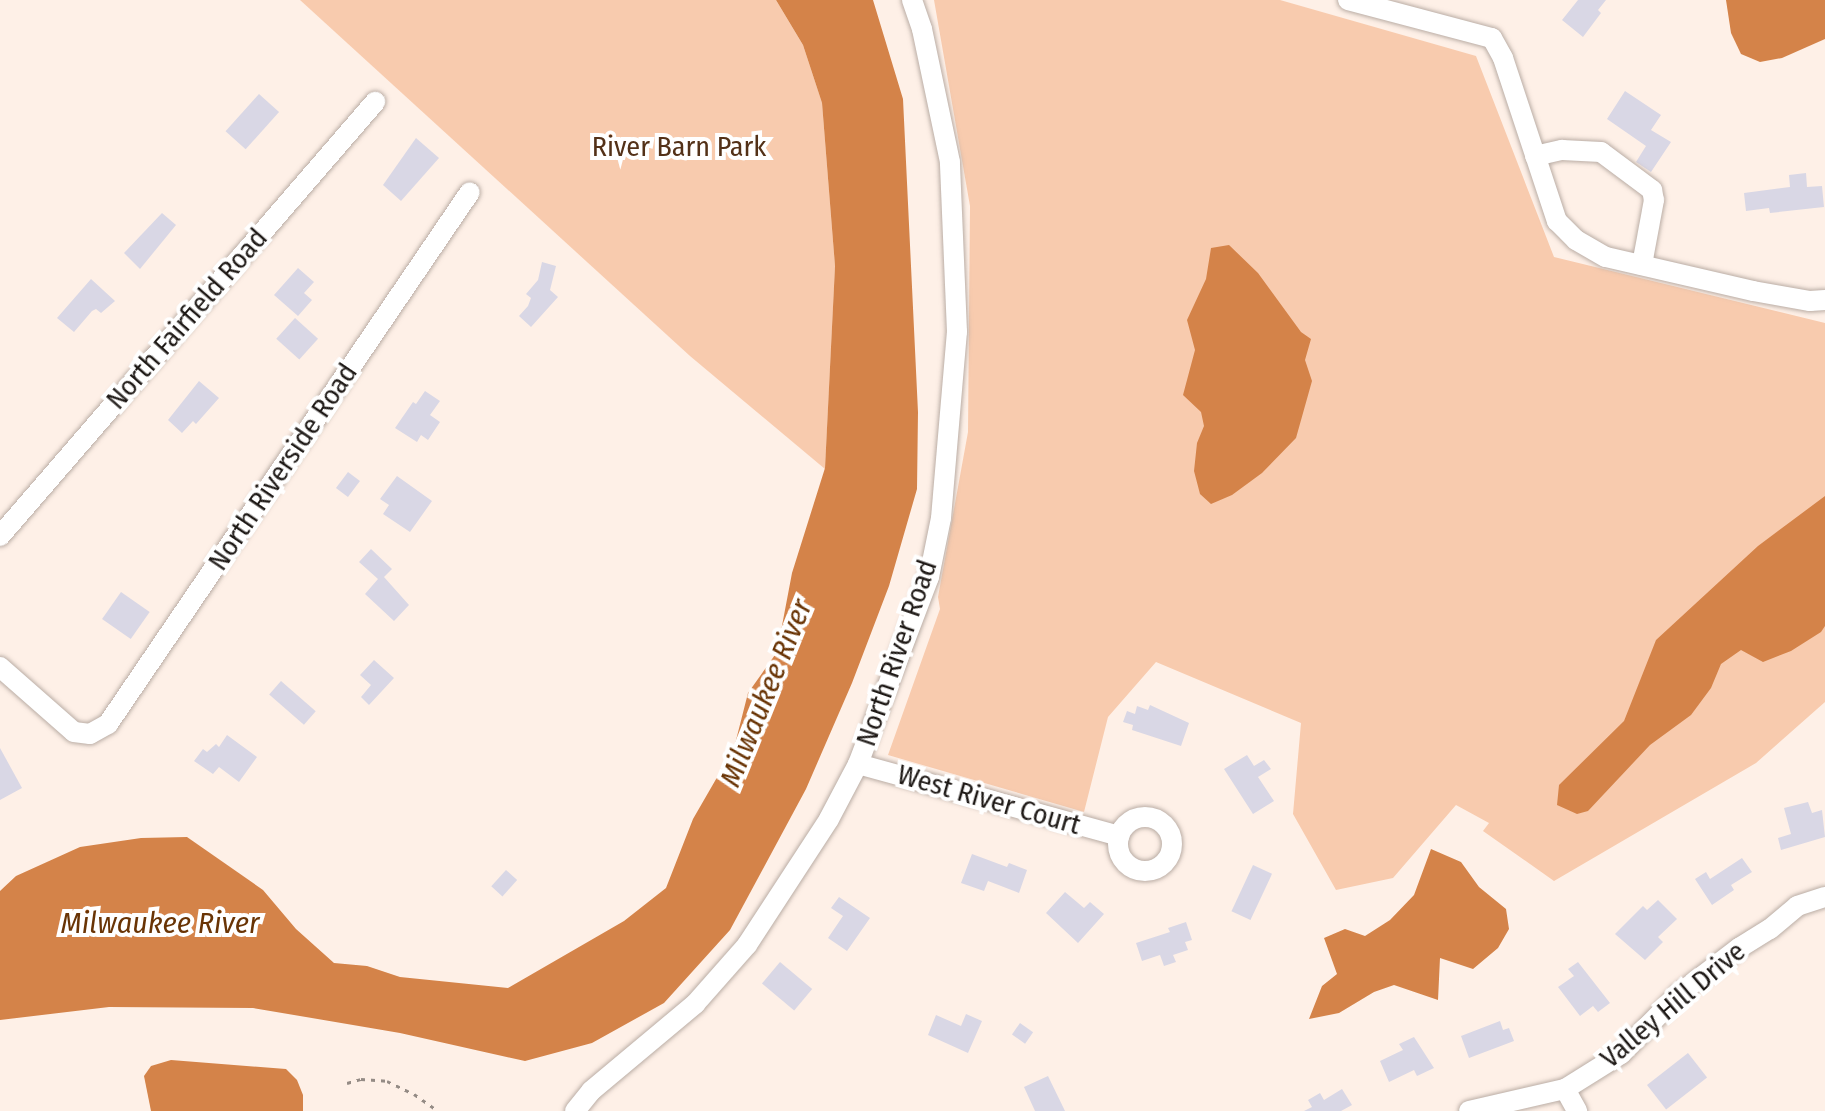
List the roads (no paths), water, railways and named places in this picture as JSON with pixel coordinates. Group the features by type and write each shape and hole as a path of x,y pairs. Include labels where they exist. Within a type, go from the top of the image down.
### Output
{"street":[{"name":"North River Road","path":"575,1111 591,1091 695,1004 747,945 829,819 858,764 929,577 941,518 957,332 950,162 922,29 912,0"},
{"path":"1348,0 1492,38 1503,58 1557,221 1576,240 1606,257 1753,291 1810,301 1825,300"},
{"name":"North Fairfield Road","path":"0,536 375,102"},
{"path":"1535,156 1562,150 1601,152 1652,190 1654,200 1642,265"},
{"name":"North Riverside Road","path":"0,667 74,732 90,734 108,724 470,192"},
{"name":"West River Court","path":"858,764 1119,836"},
{"name":"Valley Hill Drive","path":"1469,1111 1565,1089 1621,1054 1679,994 1739,948 1770,929 1797,906 1825,897"},
{"path":"1565,1089 1577,1111"}],"water":[{"name":"Milwaukee River","path":"776,0 873,0 903,99 918,412 917,489 889,586 852,683 806,789 730,930 664,1003 592,1043 525,1061 400,1033 253,1008 109,1007 0,1020 0,891 16,876 80,847 141,838 187,837 263,890 296,929 334,963 367,966 400,977 508,988 624,921 666,888 693,819 734,748 748,693 777,652 792,573 825,468 835,266 822,103 803,45"},
{"path":"1726,0 1825,0 1825,39 1782,58 1760,62 1741,54 1731,33"},
{"path":"1229,245 1258,273 1301,332 1311,339 1305,360 1312,381 1296,438 1262,473 1232,495 1211,504 1200,494 1194,471 1197,443 1204,426 1201,412 1183,395 1195,350 1187,320 1206,279 1211,248"},
{"path":"1825,496 1825,626 1821,632 1791,651 1763,662 1741,650 1721,664 1711,688 1691,715 1650,745 1588,811 1577,814 1557,805 1559,785 1624,721 1656,640 1758,546"},
{"path":"1431,849 1461,862 1479,887 1506,909 1509,929 1498,948 1473,969 1440,958 1438,1000 1394,985 1374,992 1339,1013 1309,1019 1322,986 1337,974 1324,938 1345,929 1365,936 1390,920 1414,895"},
{"path":"171,1060 286,1069 297,1080 303,1095 303,1111 151,1111 144,1076 151,1066"}],"park label":[{"name":"River Barn Park","path":"679,147"}]}
